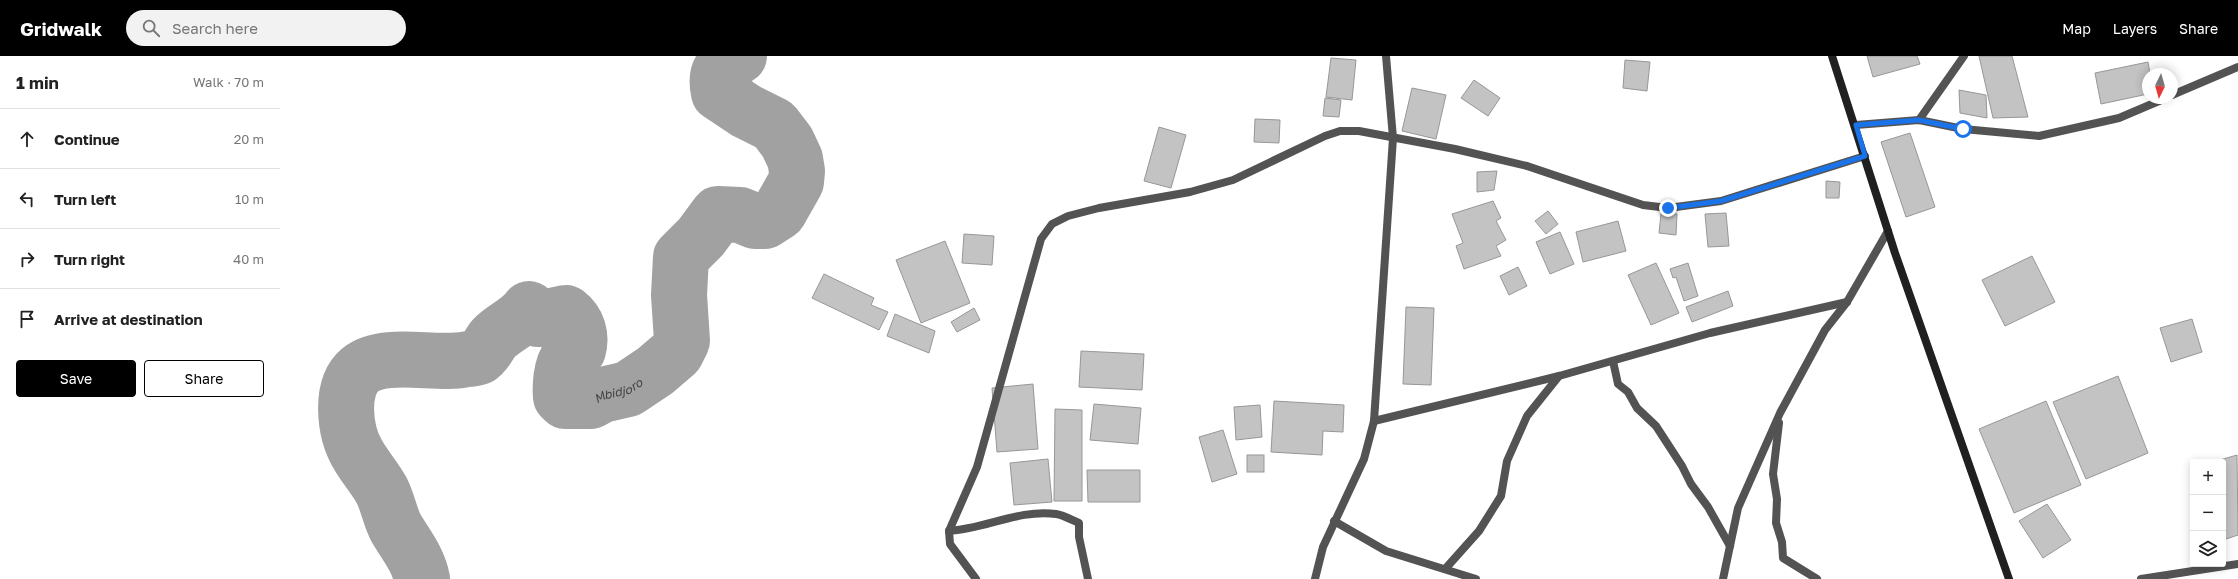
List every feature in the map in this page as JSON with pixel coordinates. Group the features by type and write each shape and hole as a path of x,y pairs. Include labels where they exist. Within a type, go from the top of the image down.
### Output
{"street":[{"path":"1315,579 1323,547 1364,459 1374,422 1393,138 1386,56"},
{"path":"1832,56 1856,125 1888,231 2007,578"},
{"path":"1919,120 1964,56"},
{"path":"2178,92 2238,67"},
{"path":"1856,125 1919,120 1963,129 2039,136 2119,118 2152,104"},
{"path":"976,579 950,544 949,531 978,467 1041,239 1052,224 1068,216 1099,208 1190,192 1232,180 1325,136 1340,132 1359,131 1455,149 1527,166 1643,205 1668,208 1721,201 1865,156"},
{"path":"1723,579 1738,508 1780,413 1825,330 1847,302 1888,231"},
{"path":"1374,422 1559,376 1710,333 1847,302"},
{"path":"1613,361 1618,384 1628,392 1637,408 1656,426 1682,466 1691,484 1708,507 1730,546"},
{"path":"1446,568 1479,531 1501,496 1507,461 1527,416 1559,376"},
{"path":"1780,413 1773,474 1776,499 1776,523 1782,542 1783,558 1817,579"},
{"path":"949,531 969,530 990,522 1019,516 1057,514 1079,523 1079,537 1088,579"},
{"path":"1334,521 1386,551 1446,568 1476,579"},
{"path":"2141,579 2238,564"}],"building":[{"path":"1867,56 1917,56 1920,64 1873,77"},
{"path":"1979,56 2012,56 2028,117 1993,118"},
{"path":"1331,58 1356,60 1352,100 1326,97"},
{"path":"1625,60 1650,62 1647,91 1623,88"},
{"path":"2148,62 2149,68 2142,68 2142,95 2101,104 2095,73"},
{"path":"1474,80 1500,98 1488,116 1461,98"},
{"path":"1412,88 1446,95 1436,139 1402,131"},
{"path":"1959,90 1986,95 1987,118 1960,113"},
{"path":"1325,98 1341,100 1339,117 1323,116"},
{"path":"1255,119 1280,120 1279,143 1254,142"},
{"path":"1159,127 1186,135 1171,188 1144,181"},
{"path":"1910,133 1935,207 1906,217 1881,142"},
{"path":"1497,171 1494,190 1477,192 1477,172"},
{"path":"1826,181 1840,182 1839,198 1826,198"},
{"path":"1493,201 1501,218 1496,221 1506,240 1496,246 1501,256 1464,269 1456,246 1463,243 1452,214"},
{"path":"1548,211 1558,224 1546,234 1535,221"},
{"path":"1726,213 1729,246 1708,247 1705,214"},
{"path":"1661,214 1677,214 1676,235 1659,233"},
{"path":"1618,221 1626,251 1583,262 1576,232"},
{"path":"1560,232 1574,264 1550,274 1536,242"},
{"path":"964,234 994,236 992,265 962,263"},
{"path":"945,241 970,303 921,323 896,260"},
{"path":"2032,256 2055,302 2005,326 1982,280"},
{"path":"1656,263 1679,313 1651,325 1628,275"},
{"path":"1688,263 1698,296 1684,301 1676,277 1673,278 1670,269"},
{"path":"1518,267 1527,286 1509,295 1500,276"},
{"path":"824,274 874,298 871,305 888,312 879,330 812,298"},
{"path":"1728,291 1733,306 1692,322 1686,307"},
{"path":"1406,307 1434,308 1431,385 1403,384"},
{"path":"974,308 980,320 957,332 951,322"},
{"path":"895,314 935,331 929,353 887,336"},
{"path":"2192,319 2202,352 2171,362 2160,328"},
{"path":"1081,351 1144,354 1142,390 1079,387"},
{"path":"2118,376 2148,453 2086,479 2053,402"},
{"path":"1033,384 1038,449 997,452 992,388"},
{"path":"1274,401 1344,405 1343,432 1323,431 1322,455 1271,452"},
{"path":"2046,401 2081,485 2014,513 1979,429"},
{"path":"1094,404 1141,408 1138,444 1090,440"},
{"path":"1260,405 1262,437 1236,440 1234,407"},
{"path":"1055,409 1082,410 1082,501 1054,501"},
{"path":"1223,430 1237,474 1212,482 1199,437"},
{"path":"1247,455 1264,455 1264,472 1247,472"},
{"path":"2237,455 2238,535 2226,539 2226,459 2223,459"},
{"path":"1048,459 1052,502 1014,505 1010,463"},
{"path":"1087,470 1140,470 1140,502 1088,502"},
{"path":"2047,504 2071,540 2043,558 2019,521"}],"waterway":[{"name":"Mbidjoro","path":"422,579 415,559 394,524 382,491 360,458 349,434 346,410 349,388 353,378 360,370 371,364 383,361 455,361 479,357 484,353 494,338 525,314 529,309 538,319 566,313 574,321 578,330 580,340 578,350 568,358 562,371 561,397 565,401 591,401 602,395 628,389 655,371 676,353 682,341 679,295 681,257 701,237 718,214 740,215 755,221 765,221 779,212 796,182 797,171 795,159 787,142 774,125 746,111 719,93 717,79 720,70 723,66 739,56"}],"route":[{"path":"1668,208 1721,201 1865,156 1856,125 1919,120 1963,129"}]}
